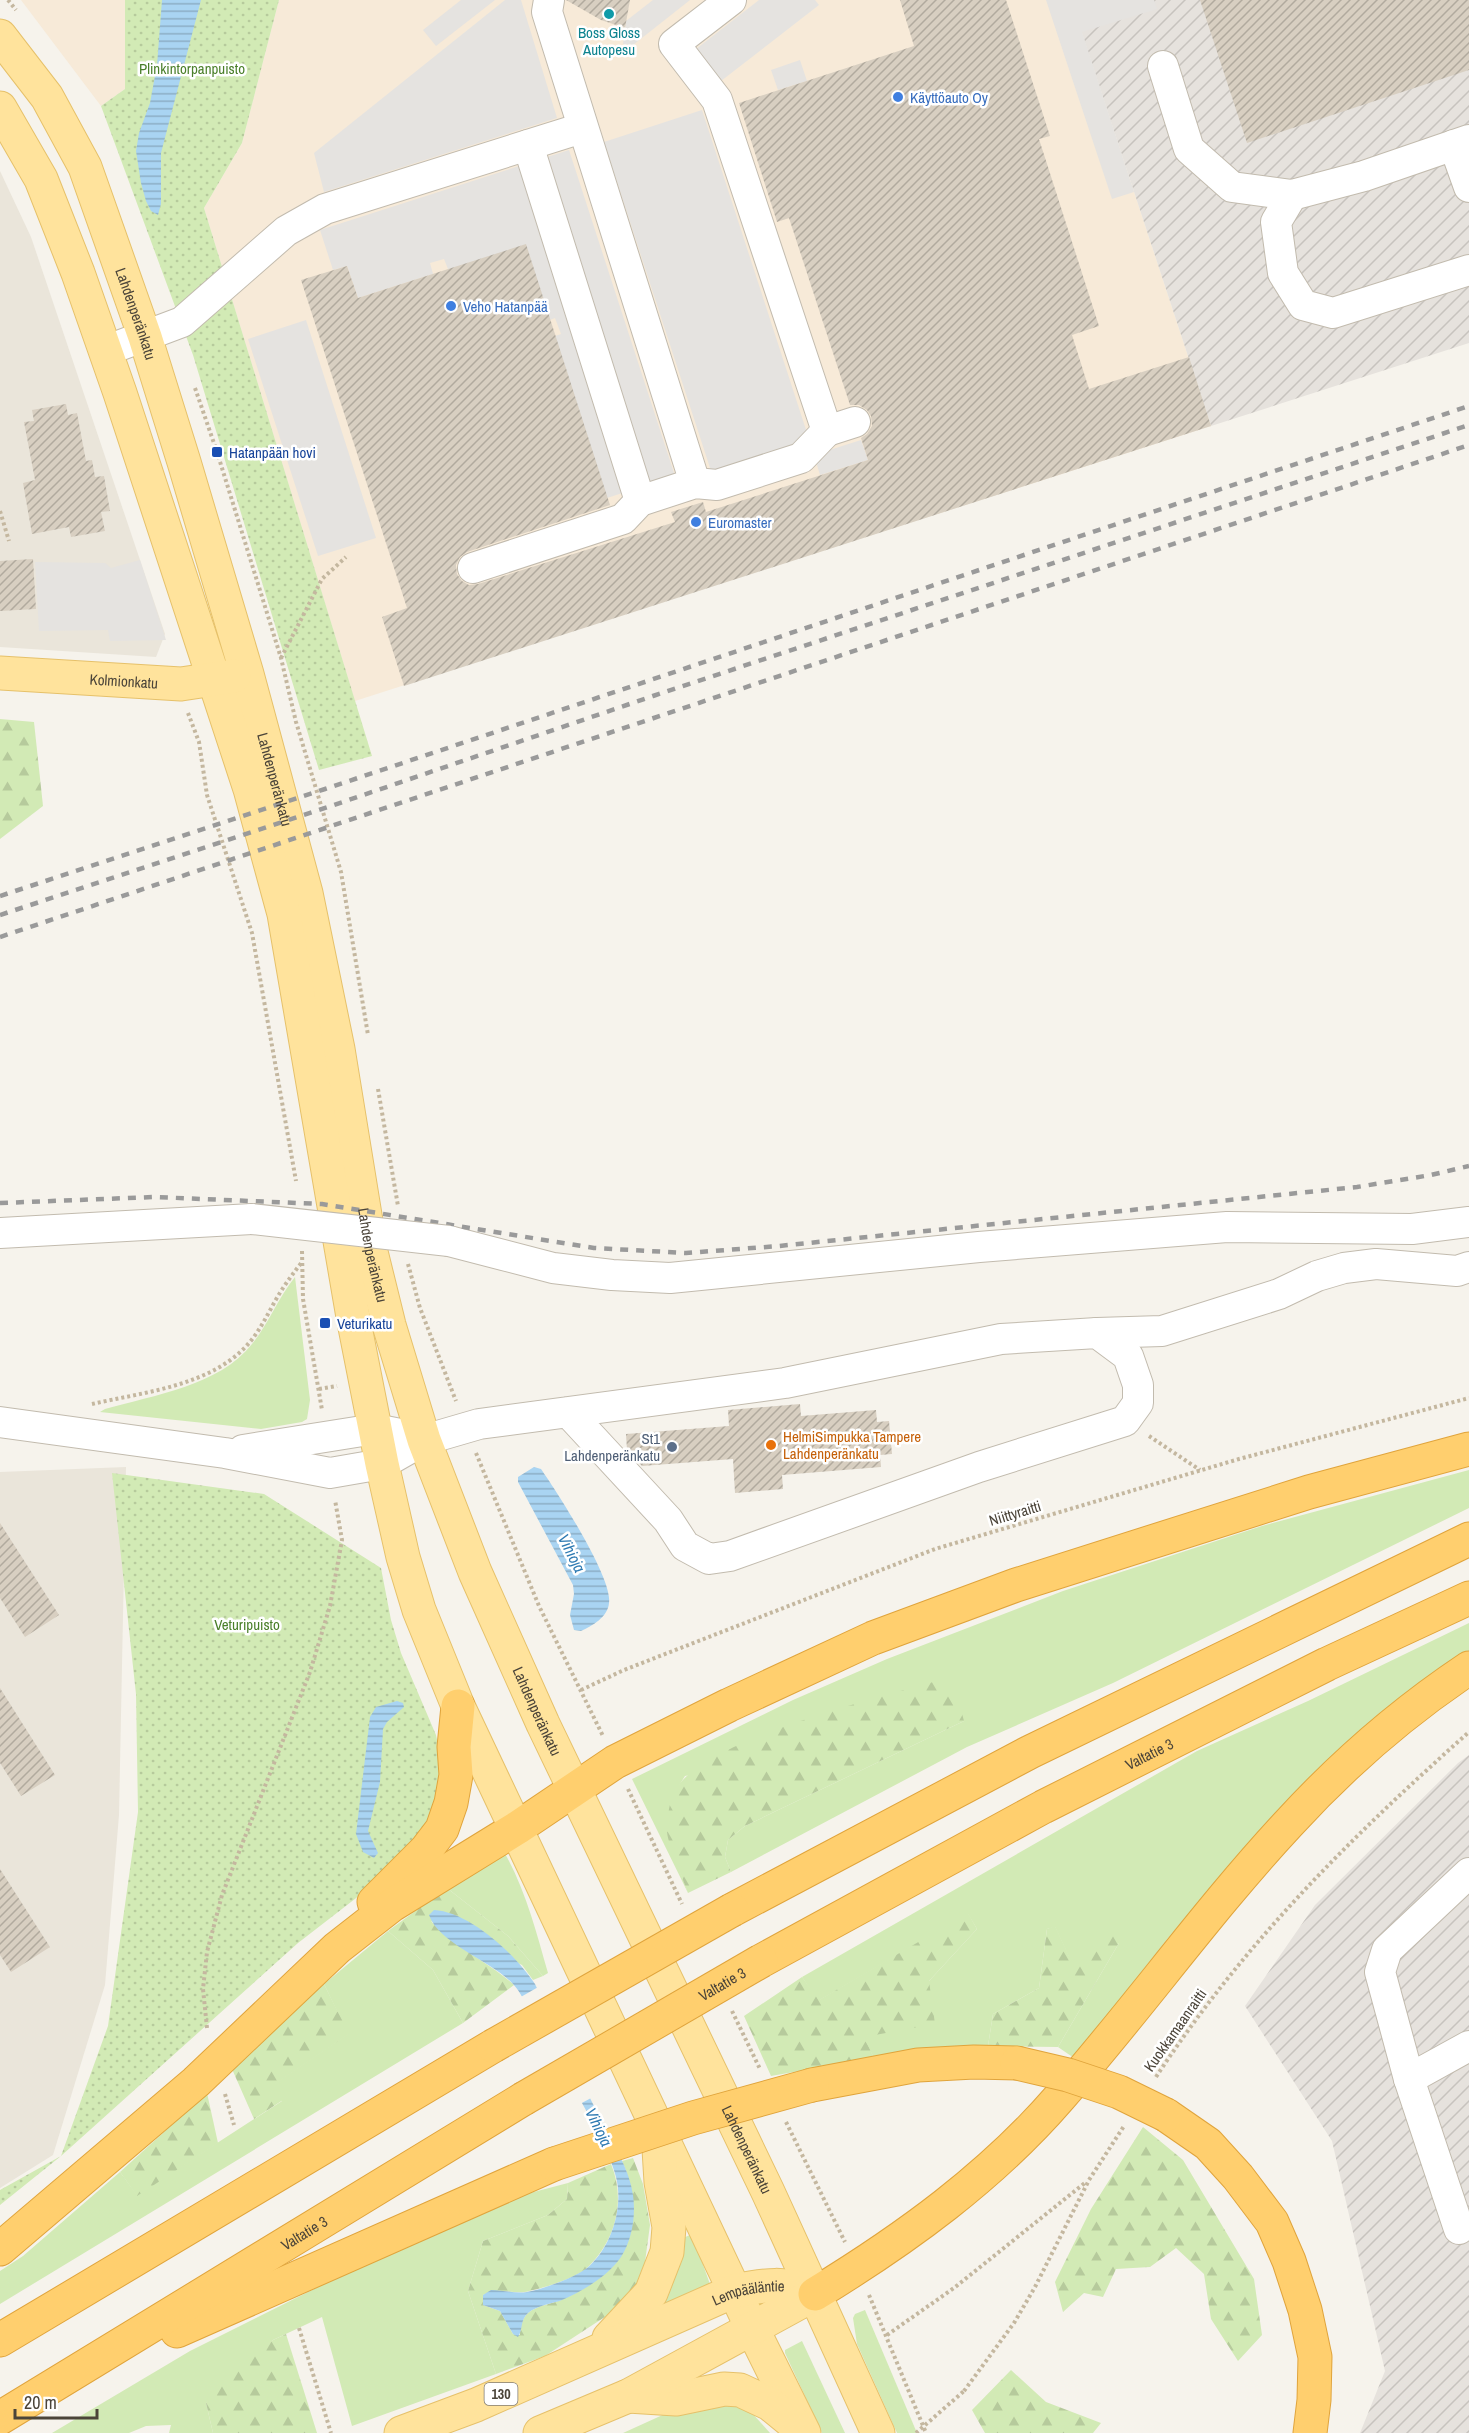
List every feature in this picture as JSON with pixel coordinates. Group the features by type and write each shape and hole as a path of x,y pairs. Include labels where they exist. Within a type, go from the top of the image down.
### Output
{"highway":[{"path":"0,2249 196,2082 337,1948 392,1905 517,1828 615,1762 729,1705 873,1638 1016,1585 1309,1492 1469,1449"},
{"path":"0,2340 493,2046 732,1910 1030,1752 1469,1539"},
{"name":"Valtatie 3","path":"0,2418 523,2099 761,1962 1043,1807 1327,1664 1469,1598"},
{"path":"815,2294 858,2268 940,2210 1004,2155 1059,2098 1289,1822 1362,1750 1410,1710 1469,1668"},
{"path":"337,1948 382,1892 426,1850 442,1829 451,1803 456,1775 454,1747 458,1706"},
{"path":"65,2379 554,2164 693,2118 812,2085 918,2066 974,2062 1017,2063 1068,2075 1119,2092 1166,2115 1208,2144 1238,2177 1272,2222 1289,2261 1305,2310 1315,2357 1314,2400 1310,2433"}],"main road":[{"name":"Lahdenperänkatu","path":"0,36 47,97 85,167 145,337 184,462 247,674 306,892 338,1049 374,1263 389,1325 424,1440 475,1572 573,1789 815,2294 878,2433"},
{"name":"Lahdenperänkatu","path":"0,108 41,179 78,273 250,789 284,914 353,1317 382,1464 403,1557 419,1610 458,1706 734,2291 804,2433"},
{"name":"Kolmionkatu","path":"0,673 181,684 247,674"},
{"path":"598,2349 651,2293 667,2252 669,2227 661,2182 657,2127"},
{"name":"Lempääläntie","path":"401,2433 476,2405 598,2349 734,2291 761,2285 783,2284 800,2287 815,2294"},
{"name":"Lempääläntie","path":"540,2433 628,2396 753,2330 815,2294"},
{"path":"628,2396 676,2399 724,2389 740,2390 770,2404 804,2433"}],"street":[{"path":"549,0 547,12 582,128 695,483"},
{"path":"731,0 674,44 717,100 827,431"},
{"path":"1163,66 1189,148 1232,187 1292,195 1364,176 1461,143 1469,187"},
{"path":"105,351 182,322 286,231 325,208 582,128"},
{"path":"528,145 640,501"},
{"path":"1292,195 1276,222 1283,273 1303,305 1333,313 1469,270"},
{"path":"473,568 623,519 640,501 695,483 717,485 801,458 827,431 855,422"},
{"path":"0,1233 252,1219 449,1241 553,1268 612,1275 670,1278 979,1247 1227,1227 1412,1229 1469,1222"},
{"path":"0,1422 225,1453 330,1473 382,1464 424,1440 465,1426 785,1383 1001,1339 1162,1331 1279,1294 1317,1276 1344,1268 1376,1264 1457,1271 1469,1267"},
{"path":"568,1412 668,1520 685,1546 709,1560 730,1556 980,1467 1125,1421 1138,1403 1138,1385 1128,1356 1097,1333"},
{"path":"225,1453 375,1429 424,1440"},
{"path":"1460,2229 1457,2188 1409,2079 1380,1972 1387,1950 1469,1873"},
{"path":"1409,2079 1469,2046"}],"path":[{"path":"0,511 9,541"},
{"path":"281,658 322,579 346,556"},
{"path":"181,684 189,718 199,742 207,795 252,933 297,1184"},
{"path":"302,1240 303,1299 320,1389 325,1436"},
{"path":"82,1406 179,1383 206,1374 232,1359 249,1343 267,1317 282,1289 302,1262"},
{"name":"Niittyraitti","path":"581,1690 624,1670 935,1549 1201,1470 1469,1398"},
{"path":"1125,1421 1201,1470"},
{"path":"207,2028 203,1989 207,1952 222,1895 310,1672 330,1606 342,1540 330,1473"},
{"path":"539,1606 683,1908"},
{"name":"Kuokkamaanraitti","path":"1152,2084 1221,1986 1306,1886 1403,1790 1469,1732"},
{"path":"728,2003 764,2078"},
{"path":"225,2092 234,2125"},
{"path":"785,2121 858,2268 926,2433"},
{"path":"916,2433 964,2391 991,2356 1035,2287 1089,2180 1126,2122"},
{"path":"887,2336 954,2288 1089,2180"},
{"path":"299,2328 330,2433"}],"shaded area":[{"path":"21,0 125,0 125,89 101,106"},
{"path":"279,0 1071,0 1211,426 355,701 204,208 242,143"},
{"path":"461,0 495,0 436,46 423,30"},
{"path":"505,0 521,0 557,118 324,192 314,153"},
{"path":"653,0 690,0 633,45 623,44 626,21"},
{"path":"759,0 815,0 819,5 721,81 696,49"},
{"path":"1046,0 1154,0 1157,9 1082,32 1134,192 1112,199"},
{"path":"1071,0 1469,0 1469,343 1211,426"},
{"path":"800,60 807,81 778,90 771,70"},
{"path":"702,110 810,442 712,474 604,142"},
{"path":"569,150 675,476 607,498 555,336 561,334 555,318 550,320 448,269 444,259 430,263 433,274 358,298 347,266 333,270 320,230"},
{"path":"0,171 31,237 165,634 156,657 0,647"},
{"path":"306,320 376,538 318,556 248,339"},
{"path":"861,440 868,460 820,475 814,455"},
{"path":"140,560 166,640 110,641 108,630 39,631 35,562 105,563 111,568"},
{"path":"126,1467 119,1815 105,1985 53,2155 0,2188 0,1472"},
{"path":"1469,1755 1469,2433 1360,2433 1385,2371 1332,2141 1245,2006 1315,1905 1458,1763"}],"green space":[{"name":"Plinkintorpanpuisto","path":"125,0 279,0 242,143 204,208 372,756 319,770 193,355 101,106 125,89"},
{"path":"0,719 34,722 43,806 0,839"},
{"path":"295,1277 310,1400 307,1419 302,1422 261,1429 100,1412 184,1387 222,1370 252,1344"},
{"path":"1469,1470 1469,1508 1113,1683 967,1747 731,1872 725,1857 728,1840 745,1826 964,1721 685,1776 671,1807 669,1834 688,1893 632,1779 793,1700 887,1659 1063,1591 1262,1526"},
{"name":"Veturipuisto","path":"112,1473 264,1494 381,1568 391,1620 401,1653 436,1735 442,1762 435,1805 422,1830 382,1878 298,1943 61,2156 108,2026 138,1812 136,1694"},
{"path":"1469,1623 1469,1651 1364,1728 1250,1843 1168,1938 1074,2058 1058,2047 1119,1943 1069,1957 1055,1927 1047,1929 1039,1988 993,2014 988,2046 874,2058 863,2037 929,1981 977,1929 968,1914 818,2001 802,1977 1197,1751 1308,1701"},
{"path":"940,1680 957,1695 964,1721 745,1826 728,1840 725,1857 731,1872 688,1893 670,1846 667,1828 674,1792 691,1773 718,1755 754,1738 837,1709"},
{"path":"503,1850 518,1879 534,1926 548,1973 543,1976 508,1936 447,1888"},
{"path":"447,1888 508,1936 543,1976 533,1980 522,1965 431,1921 450,1939 514,1985 463,2023 433,1970 388,1931"},
{"path":"968,1913 977,1929 929,1981 935,2024 864,2037 874,2058 771,2076 744,2016 802,1977 819,2000"},
{"path":"1055,1926 1069,1956 1113,1932 1119,1943 1058,2047 988,2046 993,2014 1039,1988 1047,1929"},
{"path":"388,1931 433,1970 463,2023 0,2304 0,2271 23,2256 120,2172 137,2195 282,2101 274,2084 348,2034 324,1984"},
{"path":"324,1984 349,2034 275,2084 283,2100 254,2119 232,2069"},
{"path":"207,2093 218,2143 137,2196 120,2172"},
{"path":"1143,2127 1183,2160 1254,2279 1262,2335 1238,2361 1211,2319 1204,2274 1176,2248 1150,2267 1116,2269 1103,2297 1084,2293 1063,2312 1055,2282 1091,2209"},
{"path":"61,2156 0,2205 0,2190"},
{"path":"633,2158 643,2184 650,2225 645,2262 636,2285 614,2311 545,2356 496,2374 468,2291 483,2241 548,2215 567,2199 568,2183 611,2164 618,2191 616,2219 606,2245 588,2267 568,2279 543,2288 522,2292 496,2291 483,2295 483,2305 500,2311 513,2334 520,2335 522,2323 528,2313 574,2294 604,2274 627,2173 622,2161"},
{"path":"568,2183 567,2199 548,2215 483,2241 468,2291 496,2374 352,2426 322,2317 273,2340 206,2403 213,2433 169,2433 171,2425 146,2426 129,2433 52,2433 190,2351 424,2234 499,2201"},
{"path":"692,2234 711,2287 660,2312 681,2258 681,2239"},
{"path":"865,2310 917,2433 897,2433 857,2344 853,2318 855,2314"},
{"path":"286,2334 317,2433 213,2433 206,2403 223,2376 273,2340"},
{"path":"802,2341 845,2433 822,2433 785,2353 785,2350"},
{"path":"1011,2370 1046,2402 1101,2423 1093,2433 985,2433 972,2410"},
{"path":"733,2404 752,2413 770,2433 623,2433 667,2413"}],"water":[{"path":"162,0 201,0 161,153 161,204 158,215 151,211 146,201 136,151 139,133 150,103 157,65"},
{"name":"Vihioja","path":"534,1467 541,1469 571,1515 593,1556 608,1591 609,1603 606,1613 594,1624 581,1631 574,1630 570,1615 574,1594 573,1585 518,1482 518,1477"},
{"path":"397,1701 403,1703 404,1707 387,1722 383,1729 380,1782 368,1831 378,1853 374,1858 363,1852 356,1834 370,1717 376,1707"},
{"name":"Vihioja","path":"434,1910 462,1918 491,1937 516,1960 535,1984 620,2156 633,2195 630,2235 625,2250 616,2264 602,2277 578,2292 528,2313 518,2337 513,2334 500,2311 483,2305 483,2295 491,2290 518,2293 534,2291 567,2279 587,2268 603,2250 613,2227 618,2201 616,2177 594,2125 517,1989 504,1976 443,1935 429,1915"}],"pier":[{"path":"540,1986 593,2097 578,2105 544,2039 519,1998"}],"building":[{"name":"Boss Gloss Autopesu","path":"566,0 630,0 625,28 601,20"},
{"path":"900,0 1006,0 1050,136 1039,139 1099,326 1072,335 1089,389 1189,357 1211,426 404,686 382,617 407,608 301,280 347,266 358,298 526,244 610,505 467,552 460,557 456,565 457,574 469,585 675,522 671,512 703,502 706,512 868,460 861,438 872,426 871,416 859,405 850,405 789,218 777,222 739,103 914,46"},
{"path":"1200,0 1469,0 1469,70 1247,143"},
{"path":"66,404 68,415 77,413 86,461 92,460 95,477 104,476 110,511 101,512 105,531 71,537 69,527 32,534 23,483 35,480 24,422 34,421 32,410"},
{"path":"33,559 36,609 0,611 0,561"},
{"path":"800,1404 801,1416 876,1410 877,1422 889,1421 892,1454 880,1455 881,1467 782,1475 783,1489 735,1493 733,1459 642,1466 627,1450 626,1434 729,1426 728,1410"},
{"path":"0,1523 59,1615 25,1637 0,1598"},
{"path":"0,1688 55,1775 21,1796 0,1763"},
{"path":"0,1869 50,1947 11,1972 0,1955"}],"railway":[{"path":"0,896 1469,406"},
{"path":"0,915 1469,425"},
{"path":"0,937 1469,445"},
{"path":"0,1203 155,1197 322,1204 594,1248 686,1253 779,1246 1357,1187 1431,1175 1469,1166"}],"place":[{"name":"Boss Gloss Autopesu","path":"609,14"},
{"name":"Käyttöauto Oy","path":"898,97"},
{"name":"Veho Hatanpää","path":"451,306"},
{"name":"Hatanpään hovi","path":"217,452"},
{"name":"Euromaster","path":"696,522"},
{"name":"Veturikatu","path":"325,1323"},
{"name":"HelmiSimpukka Tampere Lahdenperänkatu","path":"771,1445"},
{"name":"St1 Lahdenperänkatu","path":"672,1447"}]}
